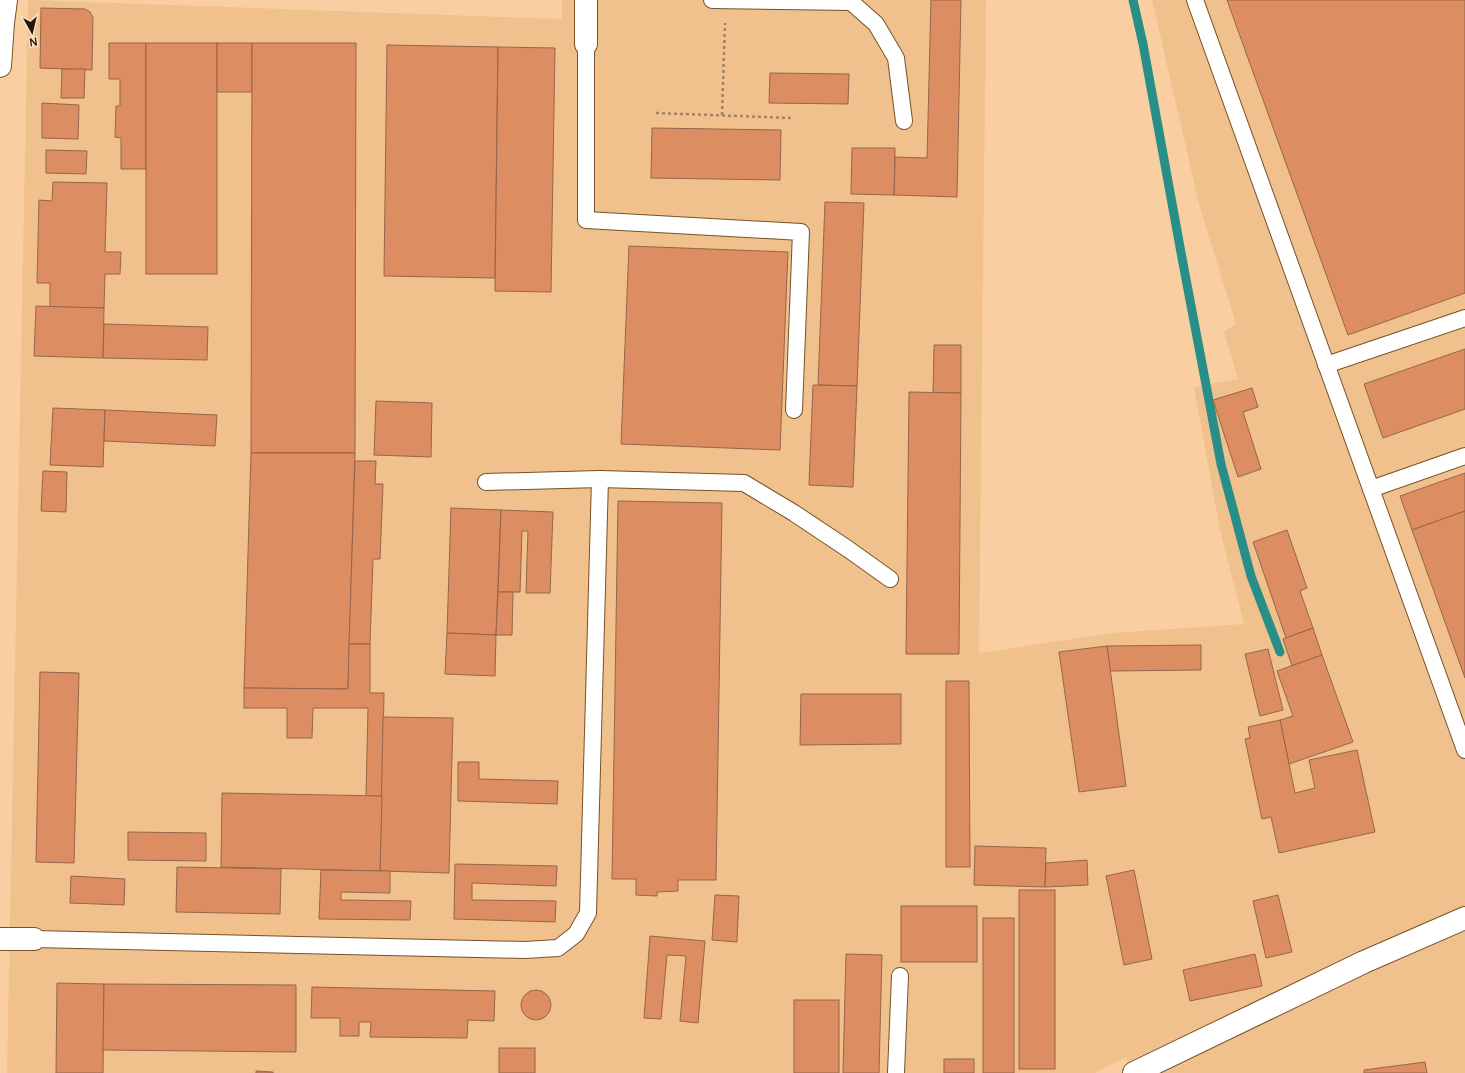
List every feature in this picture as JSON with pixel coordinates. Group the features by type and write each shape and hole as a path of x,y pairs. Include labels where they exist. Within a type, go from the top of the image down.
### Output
{"street":[{"path":"0,66 6,0"},
{"path":"586,0 586,44"},
{"path":"1134,1073 1364,962 1465,918"},
{"path":"0,939 34,939"}],"lane":[{"path":"712,0 851,2 876,24 896,58 904,121"},
{"path":"1195,0 1465,750"},
{"path":"586,44 586,220 801,232 794,410"},
{"path":"1326,365 1465,318"},
{"path":"1371,489 1465,456"},
{"path":"486,482 600,479 744,483 800,517 890,579"},
{"path":"34,939 525,950 558,948 576,934 588,913 600,479"},
{"path":"896,1073 900,976"}],"path":[{"path":"722,114 726,0"},
{"path":"656,113 722,114 792,118"}],"shaded area":[{"path":"28,0 562,19 562,0 986,0 979,653 1112,633 1244,624 1220,530 1194,387 1238,379 1224,332 1236,324 1200,208 1152,0 1465,0 1465,1073 1134,1073 1126,1057 1095,1073 7,1073"}],"building":[{"path":"931,0 961,0 957,197 894,195 895,157 927,158"},
{"path":"1227,0 1465,0 1465,293 1348,335"},
{"path":"41,8 85,9 90,12 93,18 92,70 40,68"},
{"path":"109,43 146,43 146,169 121,169 121,138 115,137 116,106 120,106 120,79 109,79"},
{"path":"146,43 217,43 217,274 146,274"},
{"path":"217,43 252,43 252,92 217,92"},
{"path":"252,43 356,43 355,453 251,453"},
{"path":"387,45 498,47 495,278 384,276"},
{"path":"498,47 555,48 551,292 495,291"},
{"path":"62,69 85,69 84,98 61,98"},
{"path":"770,73 849,74 848,104 769,103"},
{"path":"42,103 79,105 78,139 42,138"},
{"path":"652,128 781,130 780,180 651,178"},
{"path":"852,148 895,148 894,195 851,194"},
{"path":"46,150 87,151 86,174 46,173"},
{"path":"53,182 107,183 105,252 121,252 120,274 105,274 104,308 50,307 50,283 37,283 39,200 52,201"},
{"path":"825,202 864,203 857,386 818,385"},
{"path":"629,246 788,252 780,450 621,444"},
{"path":"36,306 104,308 103,358 34,356"},
{"path":"104,324 208,327 207,360 103,358"},
{"path":"934,345 961,345 961,393 933,393"},
{"path":"1465,349 1465,409 1383,438 1364,384"},
{"path":"813,385 857,386 853,487 809,485"},
{"path":"1252,388 1258,407 1243,412 1261,469 1238,477 1213,400"},
{"path":"909,392 961,393 959,654 906,654"},
{"path":"376,401 432,403 431,457 374,455"},
{"path":"53,408 105,410 103,467 50,465"},
{"path":"105,410 217,415 215,446 104,441"},
{"path":"251,453 355,453 348,689 244,688"},
{"path":"355,461 376,461 375,484 383,484 380,559 373,559 370,644 349,644"},
{"path":"43,471 67,472 66,512 41,511"},
{"path":"1465,473 1465,511 1412,530 1400,496"},
{"path":"618,501 722,503 716,880 678,880 678,891 657,892 657,896 636,895 636,879 612,879"},
{"path":"451,508 501,510 496,635 447,633"},
{"path":"501,510 553,512 550,593 526,593 528,531 522,531 520,592 498,592"},
{"path":"1465,511 1465,678 1412,530"},
{"path":"1287,530 1307,588 1300,591 1313,628 1286,638 1253,542"},
{"path":"498,592 513,592 512,635 496,635"},
{"path":"1313,628 1322,655 1292,666 1283,639"},
{"path":"447,633 496,635 495,676 445,674"},
{"path":"349,644 370,644 370,693 384,693 382,796 366,796 368,708 313,708 312,738 287,738 287,708 244,708 244,688 348,689"},
{"path":"1201,645 1201,670 1110,671 1107,646"},
{"path":"1107,646 1126,786 1079,792 1059,652"},
{"path":"1268,649 1283,710 1260,716 1245,654"},
{"path":"1322,655 1353,742 1289,764 1280,720 1293,716 1277,671"},
{"path":"40,672 79,673 74,863 36,862"},
{"path":"946,681 969,681 970,867 946,867"},
{"path":"801,694 901,694 901,744 800,745"},
{"path":"383,717 453,718 449,873 380,871"},
{"path":"1280,720 1295,793 1315,788 1309,760 1357,750 1375,832 1279,853 1271,817 1262,819 1245,739 1250,738 1248,727"},
{"path":"458,762 479,762 479,779 558,781 557,804 458,801"},
{"path":"222,793 382,796 380,871 221,867"},
{"path":"128,832 206,833 206,861 128,860"},
{"path":"975,846 1046,848 1045,887 974,885"},
{"path":"1087,860 1088,885 1045,887 1046,863"},
{"path":"455,864 557,866 556,886 472,883 472,900 556,901 555,922 454,919"},
{"path":"177,867 281,869 280,914 176,912"},
{"path":"321,870 390,871 390,893 341,892 341,900 411,901 410,920 319,919"},
{"path":"1134,870 1152,959 1124,965 1106,876"},
{"path":"71,876 125,879 124,905 70,903"},
{"path":"1019,890 1055,890 1055,1069 1019,1069"},
{"path":"715,895 739,896 737,942 712,940"},
{"path":"1278,895 1292,952 1266,958 1253,901"},
{"path":"901,906 977,906 977,962 901,962"},
{"path":"983,918 1014,918 1014,1073 983,1073"},
{"path":"650,936 705,941 698,1023 680,1021 686,956 667,955 661,1019 644,1018"},
{"path":"846,954 882,955 879,1073 843,1073"},
{"path":"1255,954 1262,986 1190,1001 1183,970"},
{"path":"57,983 104,984 103,1073 56,1073"},
{"path":"104,984 296,985 296,1052 103,1050"},
{"path":"312,987 495,991 494,1021 468,1020 467,1038 370,1037 371,1022 359,1022 359,1036 340,1036 340,1018 311,1018"},
{"path":"536,990 547,994 551,1005 547,1016 536,1020 525,1016 521,1005 525,994"},
{"path":"794,1000 839,1000 839,1073 794,1073"},
{"path":"499,1048 535,1048 535,1073 499,1073"},
{"path":"944,1059 974,1059 974,1073 944,1073"},
{"path":"1425,1062 1427,1073 1364,1073 1364,1070"},
{"path":"256,1071 273,1072 273,1073 256,1073"}],"waterway":[{"path":"1133,0 1143,44 1221,464 1251,576 1280,652"}]}
